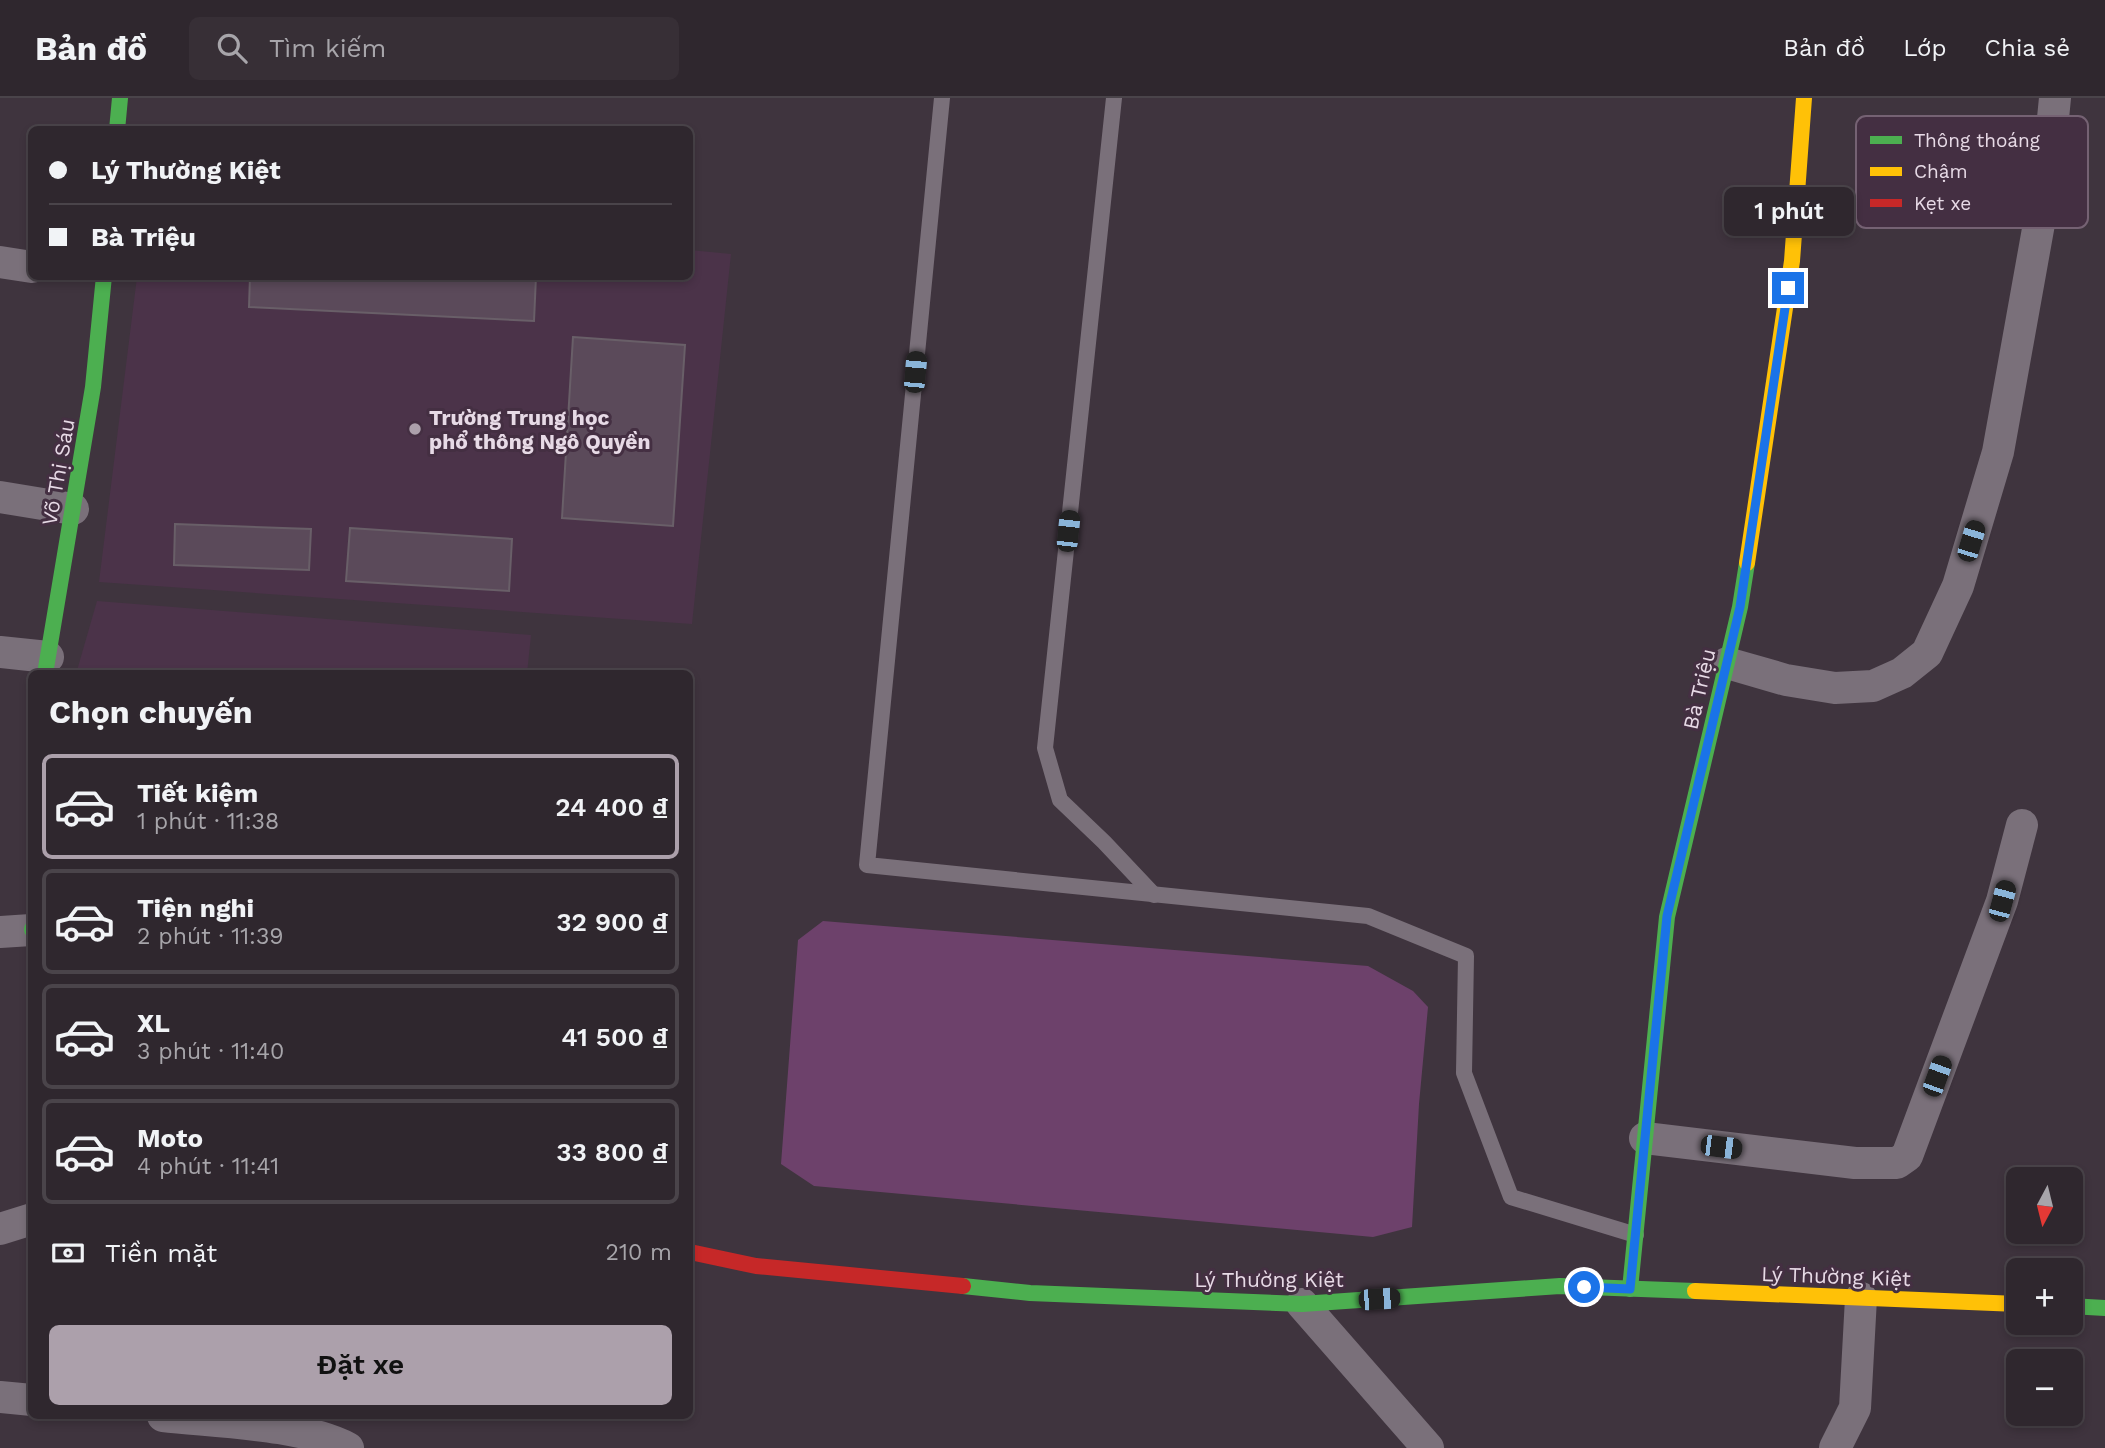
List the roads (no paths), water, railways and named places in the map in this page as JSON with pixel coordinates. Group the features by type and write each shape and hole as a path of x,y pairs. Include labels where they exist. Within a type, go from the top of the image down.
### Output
{"street":[{"path":"117,126 120,98"},
{"name":"Bà Triệu","path":"1630,1289 1667,916 1740,607 1793,261 1804,98"},
{"path":"2053,116 2055,98"},
{"path":"1727,663 1786,680 1835,688 1873,686 1902,673 1927,653 1958,586 1998,452 2038,228"},
{"path":"0,262 28,266"},
{"name":"Võ Thị Sáu","path":"46,665 93,387 102,280"},
{"path":"0,497 73,509"},
{"path":"0,652 46,665"},
{"path":"1645,1138 1855,1163 1898,1163 1907,1156 2002,901 2022,825"},
{"path":"0,932 28,929"},
{"path":"0,1229 28,1220"},
{"name":"Lý Thường Kiệt","path":"693,1253 756,1266 1030,1293 1302,1304 1560,1286 2006,1304"},
{"path":"1835,1448 1855,1408 1861,1298"},
{"path":"1302,1304 1427,1448"},
{"path":"2083,1307 2105,1308"},
{"path":"0,1397 28,1400"},
{"path":"190,1419 288,1430 332,1440 348,1448"}],"lane":[{"path":"942,98 867,865 1368,916 1466,956 1464,1073 1511,1198 1636,1235"},
{"path":"1114,98 1045,748 1060,800 1154,894"}],"place":[{"name":"Trường Trung học phổ thông Ngô Quyền","path":"415,429"}]}
